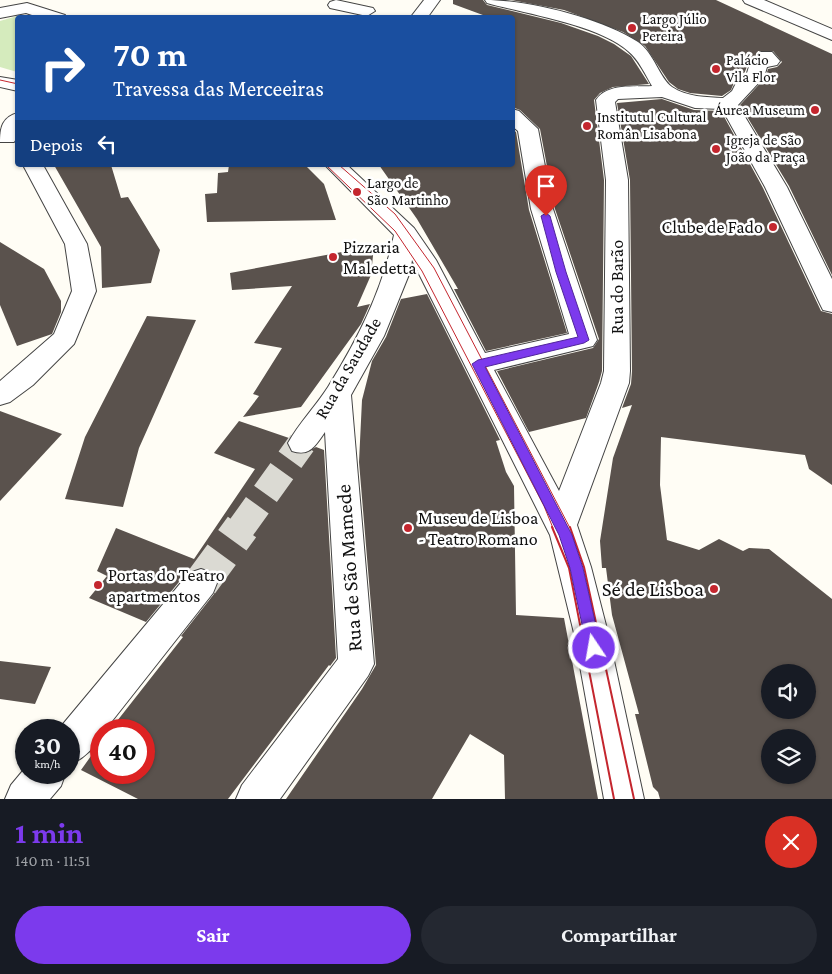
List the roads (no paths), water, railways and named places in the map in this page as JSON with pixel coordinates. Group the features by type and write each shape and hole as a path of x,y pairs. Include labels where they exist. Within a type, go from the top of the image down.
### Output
{"street":[{"path":"420,15 432,0"},
{"path":"493,0 592,26 617,37 634,47 645,58 664,90 696,102 728,104 740,93 743,85 748,85 758,73 758,64 771,61 766,56"},
{"path":"751,0 832,35"},
{"path":"335,4 367,11"},
{"path":"1,13 27,8 49,15"},
{"path":"0,82 15,85"},
{"name":"Rua do Barão","path":"561,525 618,371 617,180 605,100 613,94 664,90"},
{"path":"728,104 825,276 832,304"},
{"path":"478,364 584,340 561,272 530,161 528,129 515,118"},
{"path":"8,141 12,124 15,122"},
{"path":"0,395 23,378 65,338 84,291 76,244 34,167"},
{"path":"337,167 383,208 406,233 424,260 561,525 576,568 624,799"},
{"name":"Rua da Saudade","path":"302,443 337,394 371,336 398,272 406,233"},
{"name":"Rua de São Mamede","path":"256,799 356,664 337,394"},
{"path":"80,732 201,583"},
{"path":"25,799 37,784"}],"tunnel":[{"path":"241,528 302,443"},
{"path":"201,583 242,527"}],"tram line":[{"path":"0,80 15,83"},
{"path":"328,167 395,231 422,271 544,506 553,528"},
{"path":"341,167 395,214 434,268 570,528"},
{"path":"552,527 569,568 614,799"},
{"path":"570,527 584,567 634,799"}],"place":[{"name":"Largo Júlio Pereira","path":"632,28"},
{"name":"Palácio Vila Flor","path":"716,69"},
{"name":"Áurea Museum","path":"815,110"},
{"name":"Institutul Cultural Român Lisabona","path":"587,126"},
{"name":"Igreja de São João da Praça","path":"716,149"},
{"name":"Largo de São Martinho","path":"357,192"},
{"name":"Clube de Fado","path":"773,227"},
{"name":"Pizzaria Maledetta","path":"333,257"},
{"name":"Museu de Lisboa - Teatro Romano","path":"408,528"},
{"name":"Portas do Teatro apartmentos","path":"98,585"},
{"name":"Sé de Lisboa","path":"714,589"}]}
